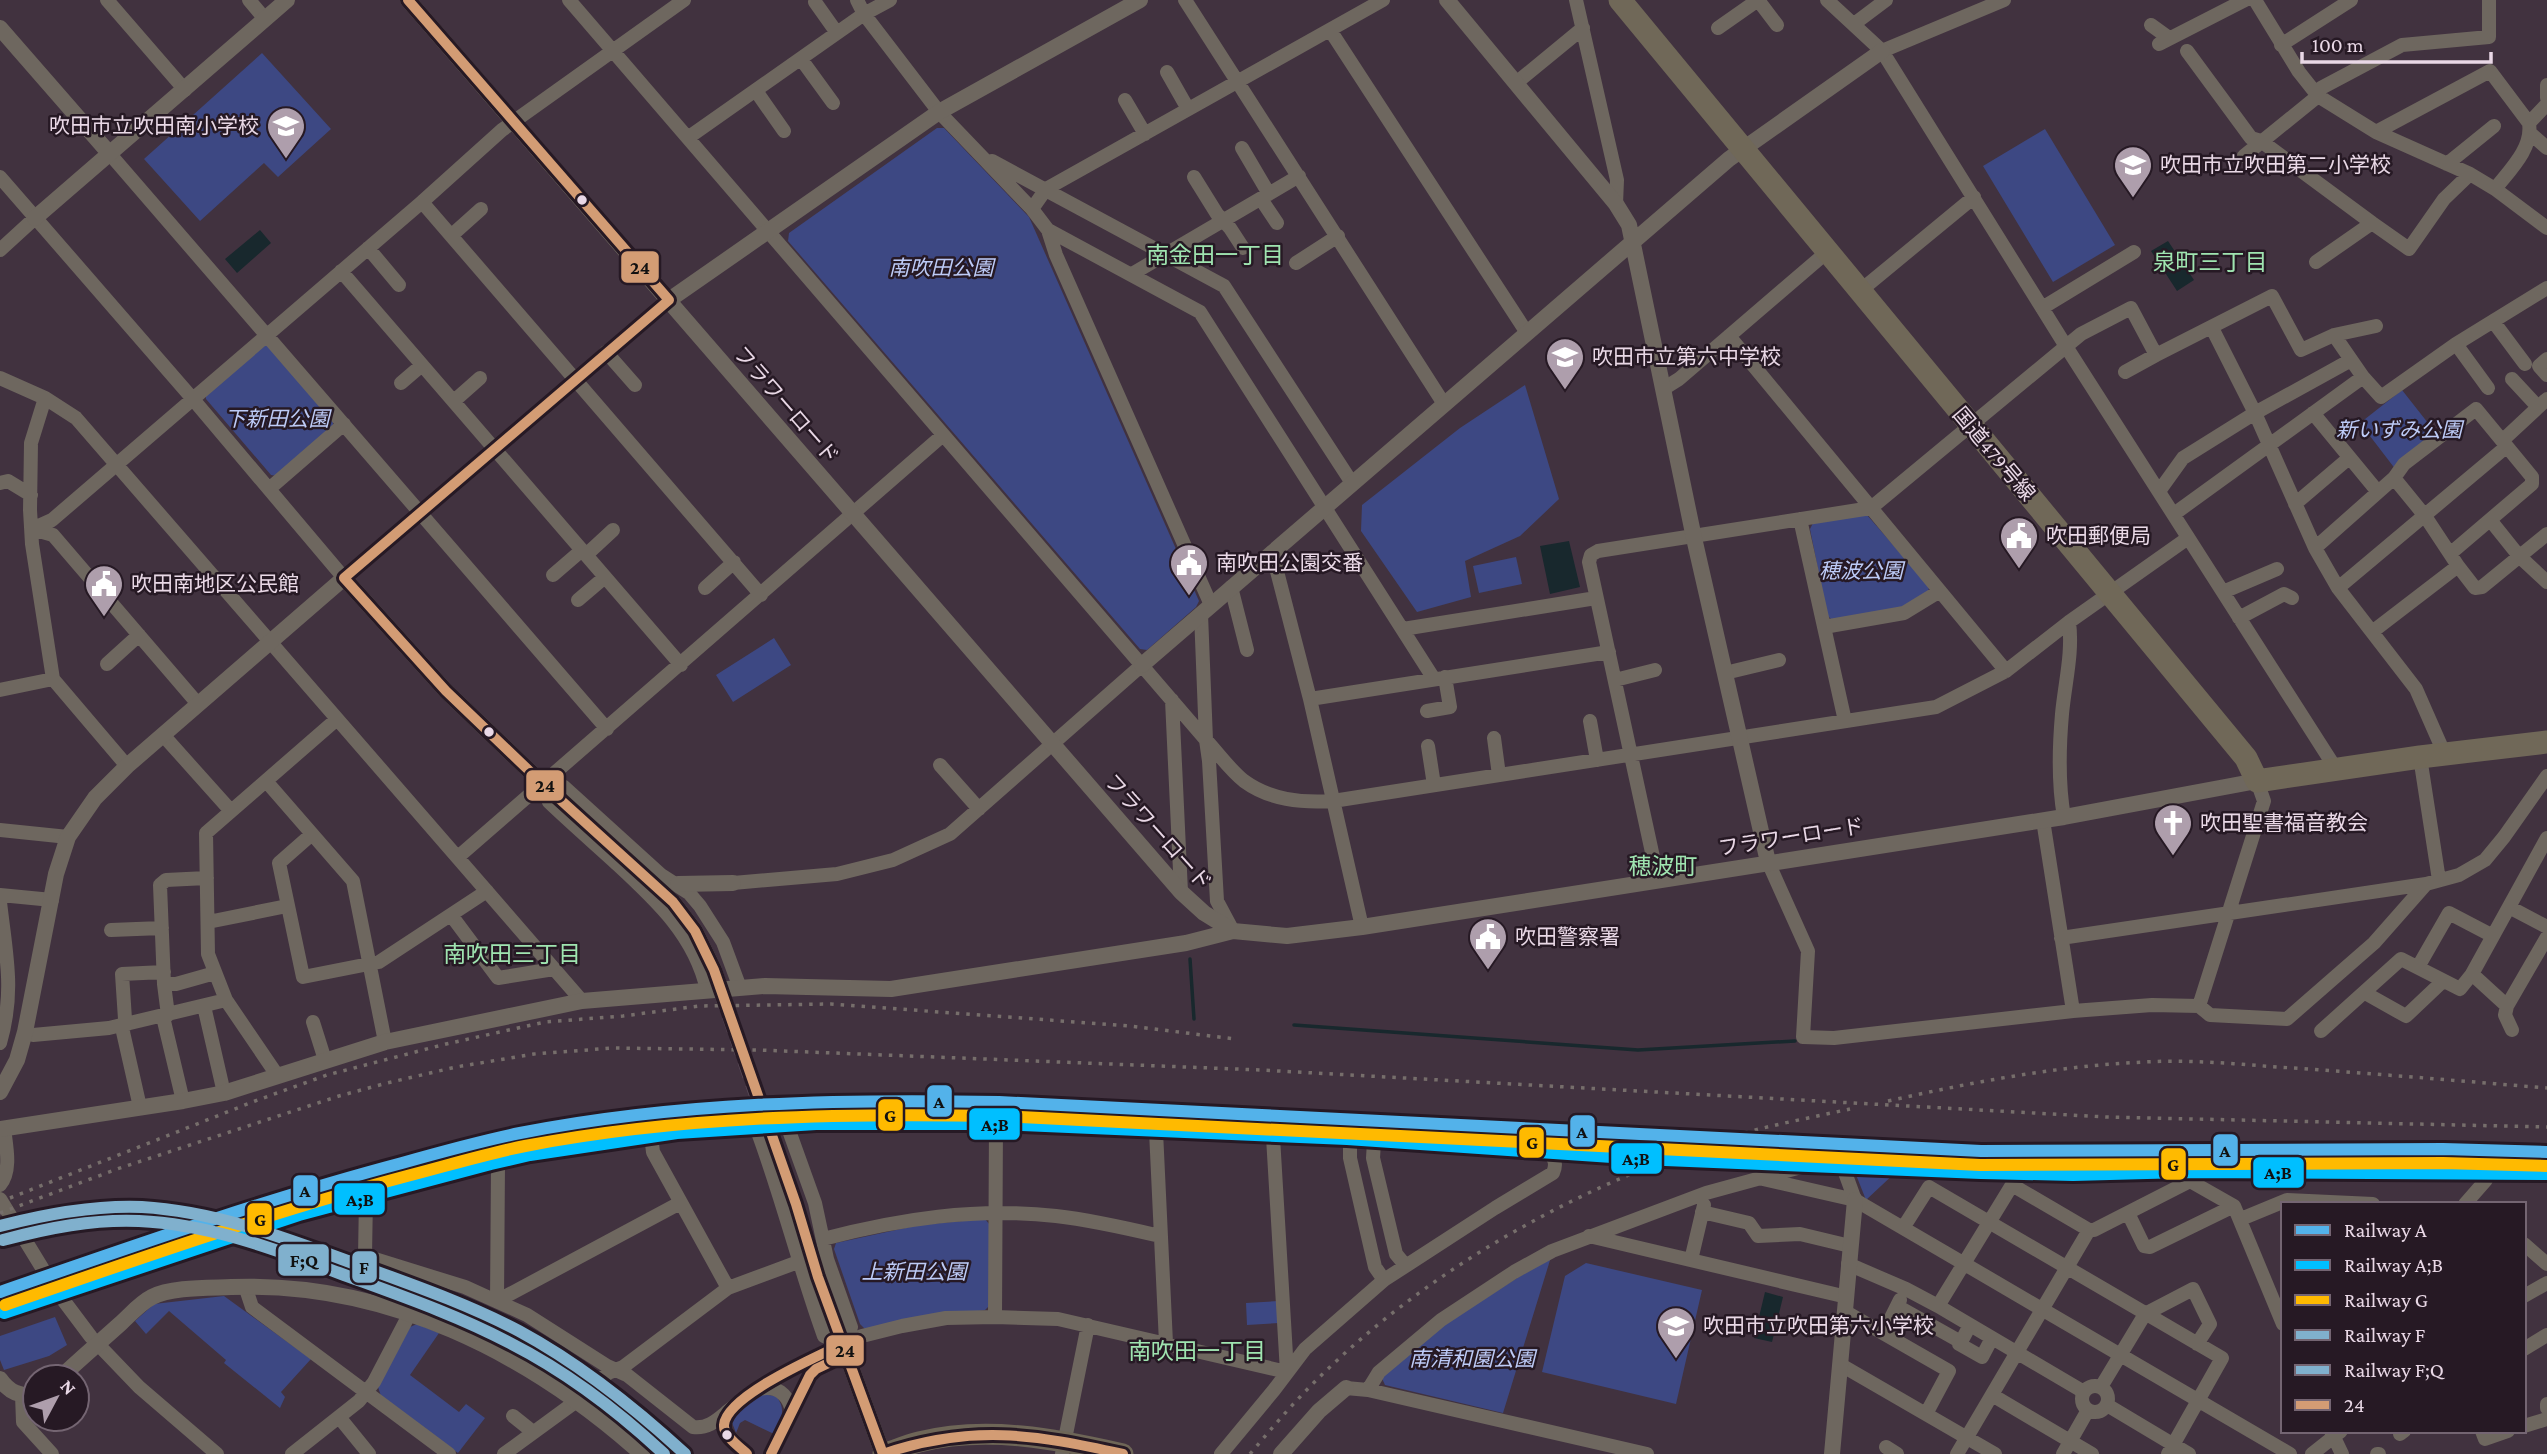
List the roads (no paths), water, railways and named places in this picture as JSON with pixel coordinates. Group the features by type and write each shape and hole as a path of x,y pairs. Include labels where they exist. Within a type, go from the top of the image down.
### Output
{"highway":[{"name":"国道479号線","path":"1620,0 2246,758 2257,782"},
{"path":"2257,782 2420,757 2547,743"}],"main road":[{"path":"883,1454 918,1442 973,1435 1034,1437 1064,1448 1123,1454"}],"street":[{"path":"107,0 185,90"},
{"path":"249,0 265,19"},
{"path":"0,250 287,0"},
{"name":"フラワーロード","path":"408,0 1181,892 1204,913 1233,931 1287,936 1362,927 2064,817 2257,782"},
{"path":"569,0 1206,740 1243,780 1276,798 1306,803 1332,801 1936,707 2006,671 2070,621 2188,538"},
{"path":"32,529 52,520 514,122 684,0"},
{"path":"0,1185 4,1180 7,1158 2,1129 224,1093 385,1042 582,1001 740,988 891,989 1186,943 1233,931 1217,901 1206,740 1206,609 1056,255 1048,230 1032,209 939,112 864,15 857,0"},
{"path":"689,137 837,33 890,0"},
{"path":"0,1092 17,1060 25,1032 56,874 68,836 95,797 127,766 669,300 939,112 1140,0"},
{"path":"1185,0 1444,404"},
{"path":"1032,209 1046,189 1383,0"},
{"path":"1447,0 1616,204 1629,225 1694,536 1768,862 1808,951 1803,1037 1834,1038 2073,1011 2152,1005 2199,1006 2210,1015 2287,1019 2374,943 2433,882 2420,757"},
{"path":"1576,0 1617,180 1616,204"},
{"path":"1718,28 1758,0 1777,25"},
{"path":"1827,0 1882,51 2067,348 2336,769"},
{"path":"1854,24 1886,0"},
{"path":"2151,24 2164,41 2245,0"},
{"path":"2255,0 2281,45 2318,96 2376,132 2470,174 2496,189 2547,228"},
{"path":"2281,45 2351,0"},
{"path":"2244,156 2318,96 2320,88 2402,46 2489,37 2489,0"},
{"path":"678,884 733,883 837,874 893,860 950,834 1231,587 1743,149 1882,51 1999,1"},
{"path":"815,2 837,33"},
{"path":"0,28 607,729"},
{"path":"1516,83 1583,28"},
{"path":"1330,30 1527,333"},
{"path":"2187,51 2251,138 2262,141 2409,249 2444,199 2470,174"},
{"path":"801,59 833,103"},
{"path":"2376,132 2490,71 2530,129 2547,148"},
{"path":"1167,72 1188,109"},
{"path":"2547,85 2547,98"},
{"path":"756,91 784,131"},
{"path":"1125,100 1145,134"},
{"path":"2496,189 2526,147 2530,129 2547,104"},
{"path":"2447,164 2494,126"},
{"path":"1242,148 1277,223"},
{"path":"982,155 1224,286 1352,483"},
{"path":"1132,274 1299,176"},
{"path":"0,177 344,578 446,691 673,902 695,932 714,970"},
{"path":"1194,177 1243,248"},
{"path":"1860,291 1973,197"},
{"path":"422,202 761,594"},
{"path":"452,235 481,209"},
{"path":"2316,262 2372,223"},
{"path":"1048,230 1200,312 1403,629 1439,678 1450,708 1427,711"},
{"path":"1296,263 1338,236"},
{"path":"368,248 399,285"},
{"path":"1663,389 1679,379 1827,252"},
{"path":"2042,307 2134,252"},
{"path":"341,271 681,665"},
{"path":"2334,335 2363,377 2381,397 2456,344 2544,294"},
{"path":"2125,372 2272,296 2301,350 2334,335 2376,326"},
{"path":"1658,880 1589,562 1591,555 1598,551 1871,508 2081,334 2131,307 2156,355"},
{"path":"2493,321 2525,364"},
{"path":"2212,328 2270,444 2315,548 2337,588 2416,689 2445,755"},
{"path":"1729,336 2006,671"},
{"path":"2456,344 2488,388"},
{"path":"607,352 635,385"},
{"path":"2547,359 2539,366 2547,375"},
{"path":"2160,491 2183,458 2255,413 2351,360"},
{"path":"401,383 422,365"},
{"path":"2174,514 2363,377"},
{"path":"0,378 45,398 76,418 582,1001"},
{"path":"454,401 480,378"},
{"path":"2337,588 2425,516 2505,444 2542,403 2512,379"},
{"path":"45,398 31,443 31,495 32,529 53,679 127,766"},
{"path":"2315,548 2395,478 2404,464 2476,409 2532,477 2532,484 2491,521 2454,560 2372,632"},
{"path":"2313,413 2378,492"},
{"path":"269,489 344,424"},
{"path":"458,857 943,435"},
{"path":"2295,504 2349,458"},
{"path":"2395,478 2475,588 2482,587 2547,534"},
{"path":"0,483 8,481 31,495"},
{"path":"1800,519 1846,721"},
{"path":"2491,521 2519,556 2547,582"},
{"path":"32,529 53,535 198,704"},
{"path":"553,575 613,530"},
{"path":"1272,552 1310,699 1362,927"},
{"path":"705,588 734,562"},
{"path":"2223,592 2277,569"},
{"path":"578,600 604,576"},
{"path":"1231,587 1247,650"},
{"path":"1824,627 1904,613 1940,592"},
{"path":"2239,618 2284,594 2292,598"},
{"path":"1403,629 1597,598"},
{"path":"2064,817 2059,788 2062,715 2072,642 2070,621"},
{"path":"107,664 139,635"},
{"path":"1310,699 1609,652"},
{"path":"1725,673 1779,660"},
{"path":"1615,680 1655,670"},
{"path":"1,695 53,679"},
{"path":"1172,700 1181,892"},
{"path":"276,1075 226,1000 208,954 206,833 337,719"},
{"path":"1590,721 1597,760"},
{"path":"163,735 231,811"},
{"path":"1494,738 1499,775"},
{"path":"1428,746 1434,785"},
{"path":"940,765 979,808"},
{"path":"2061,938 2433,882 2459,875 2485,860 2547,776"},
{"path":"266,781 353,881 385,1042"},
{"path":"2199,1006 2264,801 2257,782"},
{"path":"543,784 564,787 700,906 723,942 740,988"},
{"path":"543,784 549,802 668,913 688,940 703,971 707,990"},
{"path":"2043,820 2073,1011"},
{"path":"0,830 68,836"},
{"path":"312,834 279,863 303,977 379,962 487,891"},
{"path":"2321,1031 2401,959 2460,989 2472,974 2547,838"},
{"path":"183,1101 166,1016 160,885 166,880 207,878"},
{"path":"0,895 52,900"},
{"path":"0,902 10,987 0,1043"},
{"path":"208,922 287,906"},
{"path":"2509,907 2547,927"},
{"path":"2417,967 2449,914 2493,936"},
{"path":"451,915 498,978 554,969"},
{"path":"111,930 162,928"},
{"path":"2512,1030 2505,1015 2507,1006 2547,937"},
{"path":"140,1107 123,1032 122,974 164,978 176,984 215,973"},
{"path":"2472,974 2507,1006"},
{"path":"2365,993 2406,1016 2443,981"},
{"path":"25,1032 33,1035 124,1026 226,1000"},
{"path":"204,1006 224,1093"},
{"path":"313,1022 325,1060"},
{"path":"1221,1454 1287,1372 1305,1349 1405,1265 1551,1175 1554,1158 1545,1152 996,1124 894,1122 787,1125 651,1135 565,1147 366,1197 365,1256 465,1287 497,1301 554,1331 627,1375 692,1427 701,1428 711,1424 775,1378 902,1326 946,1318 1058,1319 1287,1372"},
{"path":"995,1317 996,1124"},
{"path":"771,1454 812,1372 846,1349 851,1327 827,1259 815,1203 787,1125"},
{"path":"756,1127 784,1205 798,1262 824,1336 846,1349"},
{"path":"1156,1131 1166,1343"},
{"path":"651,1135 653,1152 728,1287"},
{"path":"1273,1137 1287,1372"},
{"path":"773,1141 818,1278 883,1454"},
{"path":"1350,1141 1350,1158 1375,1266 1384,1280"},
{"path":"1374,1142 1373,1158 1396,1254 1405,1265"},
{"path":"1368,1390 1379,1372 1441,1320 1552,1251 1706,1194 1816,1163 1843,1167 1855,1200 1832,1454"},
{"path":"497,1301 498,1164"},
{"path":"1763,1179 1855,1200 2290,1454"},
{"path":"1957,1454 2089,1230 2190,1181 2238,1212 2281,1319"},
{"path":"2473,1201 2486,1181"},
{"path":"1937,1328 1964,1264 2012,1185 2089,1230"},
{"path":"1903,1228 1929,1187 2222,1358 2171,1449"},
{"path":"1691,1260 1706,1194"},
{"path":"0,1199 55,1289 98,1343 139,1387 216,1454"},
{"path":"497,1301 680,1203"},
{"path":"2128,1213 2144,1246 2150,1247 2238,1212 2281,1203"},
{"path":"1702,1212 1749,1223 1758,1236 1800,1234 1850,1246"},
{"path":"823,1239 918,1218 996,1213 1078,1219 1160,1236"},
{"path":"1588,1236 1691,1260 1846,1304 1884,1332 1949,1371 1926,1414"},
{"path":"2526,1246 2547,1265"},
{"path":"505,1454 728,1287 798,1262"},
{"path":"379,1303 391,1264"},
{"path":"1848,1264 1906,1289 1943,1309 2084,1392"},
{"path":"2526,1295 2547,1283"},
{"path":"245,1286 252,1307 449,1454"},
{"path":"76,1363 153,1296 177,1291 245,1286 327,1292 410,1313 502,1353 574,1401 642,1454"},
{"path":"1884,1332 1906,1289"},
{"path":"2101,1387 2145,1314 2193,1289 2210,1324 2197,1344"},
{"path":"1897,1306 1961,1342"},
{"path":"292,1454 366,1392 374,1382 410,1313"},
{"path":"1064,1448 1088,1325"},
{"path":"1970,1325 1959,1344 1982,1357 1992,1338"},
{"path":"2526,1348 2547,1335"},
{"path":"1841,1365 1995,1454"},
{"path":"0,1379 10,1390 21,1393"},
{"path":"759,1389 771,1387 781,1392 788,1399 792,1411"},
{"path":"2090,1387 2101,1387 2107,1393 2107,1405 2101,1411 2088,1410 2082,1400 2084,1392 2090,1387"},
{"path":"1281,1454 1320,1411 1346,1388 1368,1390 1601,1449 1647,1454"},
{"path":"1992,1395 2066,1448 2092,1454"},
{"path":"2107,1405 2171,1449 2189,1454"},
{"path":"2066,1448 2088,1410"},
{"path":"728,1411 724,1423 725,1431 747,1454"},
{"path":"513,1416 533,1432"},
{"path":"339,1417 369,1454"},
{"path":"2526,1425 2547,1419"},
{"path":"33,1433 52,1454"},
{"path":"2312,1454 2335,1433 2342,1454"},
{"path":"2483,1433 2485,1439 2502,1433"}],"waterway":[{"path":"1190,959 1194,1019"},
{"path":"1294,1025 1638,1050 1795,1041"}],"tunnel":[{"path":"714,970 772,1139"}],"railway":[{"path":"10,1198 327,1075 545,1022 699,1006 831,1004 1130,1026 1235,1039"},
{"path":"0,1213 117,1169 339,1096 387,1083 456,1067 534,1054 613,1048 758,1050 1261,1070 2106,1117 2547,1127"},
{"path":"1888,1101 2047,1071 2163,1061 2238,1064 2547,1088"},
{"path":"1250,1454 1333,1364 1408,1301 1488,1247 1573,1200 1698,1147 1756,1130 1850,1109"}],"rail line":[{"name":"A","path":"0,1292 250,1208 476,1143 579,1123 759,1105 879,1101 999,1102 1981,1151 2443,1149 2547,1152"},
{"name":"G","path":"5,1305 255,1221 356,1190 495,1153 643,1128 761,1119 880,1115 999,1116 1980,1165 2443,1163 2547,1166"},
{"name":"A;B","path":"4,1313 299,1215 491,1164 530,1155 677,1133 816,1124 1000,1124 1347,1139 1641,1159 1981,1173 2547,1174"},
{"name":"F","path":"0,1226 70,1211 142,1207 193,1213 268,1233 431,1292 519,1331 606,1387 685,1454"},
{"name":"F;Q","path":"3,1240 71,1225 139,1221 216,1232 266,1247 425,1305 510,1343 591,1393 664,1454"}],"place":[{"name":"吹田市立吹田南小学校","path":"286,160"},
{"name":"吹田市立吹田第二小学校","path":"2133,199"},
{"name":"吹田市立第六中学校","path":"1565,391"},
{"name":"吹田郵便局","path":"2019,570"},
{"name":"南吹田公園交番","path":"1189,597"},
{"name":"吹田南地区公民館","path":"104,618"},
{"name":"吹田聖書福音教会","path":"2173,857"},
{"name":"吹田警察署","path":"1488,971"},
{"name":"吹田市立吹田第六小学校","path":"1676,1360"}],"district":[{"name":"南金田一丁目","path":"1215,255"},
{"name":"泉町三丁目","path":"2210,262"},
{"name":"穂波町","path":"1663,866"},
{"name":"南吹田三丁目","path":"512,954"},
{"name":"南吹田一丁目","path":"1197,1351"}],"park label":[{"name":"南吹田公園","path":"941,268"},
{"name":"下新田公園","path":"277,419"},
{"name":"新いずみ公園","path":"2399,430"},
{"name":"穂波公園","path":"1861,571"},
{"name":"上新田公園","path":"914,1272"},
{"name":"南清和園公園","path":"1472,1359"}]}
